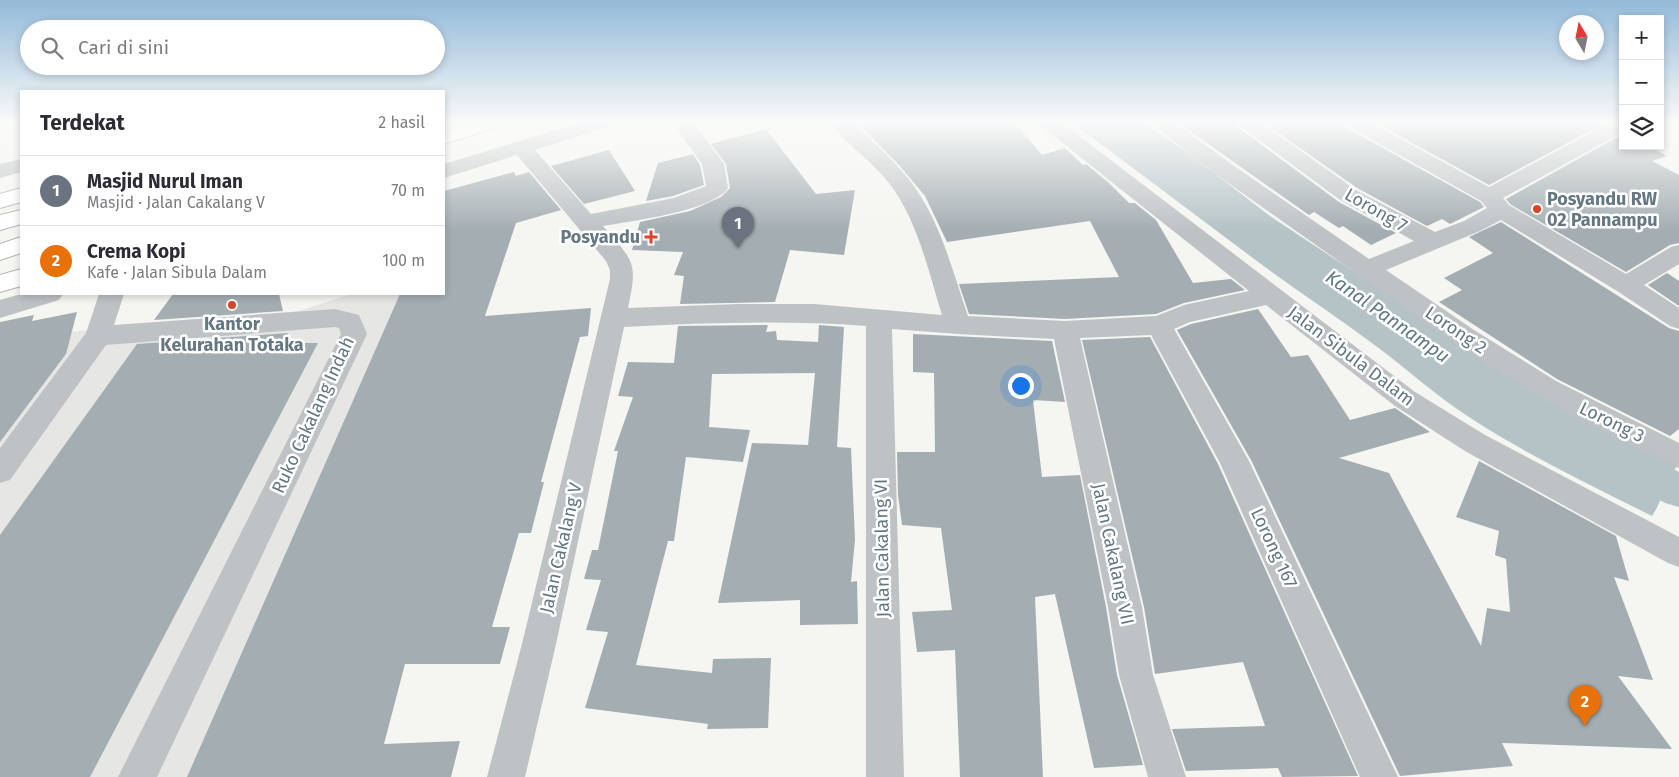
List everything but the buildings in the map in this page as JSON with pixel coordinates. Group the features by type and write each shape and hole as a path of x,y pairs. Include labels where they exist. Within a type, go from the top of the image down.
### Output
{"highway":[{"path":"0,201 20,195"},
{"path":"0,223 20,217"},
{"path":"0,252 20,246"},
{"path":"0,284 20,278"}],"street":[{"path":"445,171 485,158"},
{"name":"Jalan Cakalang V","path":"506,777 539,644 622,279 622,270 617,258 531,158"},
{"path":"587,222 679,203 713,193 717,188 713,164 709,158"},
{"path":"879,158 911,199 929,238 958,325"},
{"name":"Jalan Sibula Dalam","path":"1095,158 1405,399 1475,443 1679,553"},
{"name":"Lorong 2","path":"1209,158 1465,337 1546,388"},
{"name":"Lorong 7","path":"1297,158 1348,195 1434,242"},
{"path":"1418,158 1495,203 1679,320"},
{"path":"1367,269 1472,226 1495,203 1567,158"},
{"path":"0,171 20,165"},
{"path":"1626,285 1679,253"},
{"path":"0,309 47,295"},
{"path":"0,470 98,336 111,295"},
{"path":"612,318 740,313 814,313 879,320 1065,330 1159,325 1184,314 1270,295"},
{"name":"Ruko Cakalang Indah","path":"98,336 335,318 350,321 354,334 137,777"},
{"name":"Jalan Cakalang VI","path":"879,320 885,777"},
{"name":"Lorong 167","path":"1159,325 1234,461 1379,777"},
{"name":"Jalan Cakalang VII","path":"1065,330 1125,607 1136,675 1167,777"},
{"name":"Lorong 3","path":"1546,388 1679,456"}],"shaded area":[{"path":"500,271 308,777 0,777 0,338 299,311 348,295 445,295 445,273"}],"water":[{"path":"1120,158 1195,158 1270,216 1460,342 1678,465 1670,477 1652,516 1536,457 1491,431 1457,409 1349,326 1265,267"}],"waterway":[{"name":"Kanal Pannampu","path":"1621,461 1679,491"}],"place":[{"name":"Posyandu RW 02 Pannampu","path":"1537,209"},
{"name":"Posyandu","path":"651,237"},
{"name":"Masjid Nurul Iman","path":"738,248"},
{"name":"Kantor Kelurahan Totaka","path":"232,305"},
{"name":"Crema Kopi","path":"1585,726"}]}
